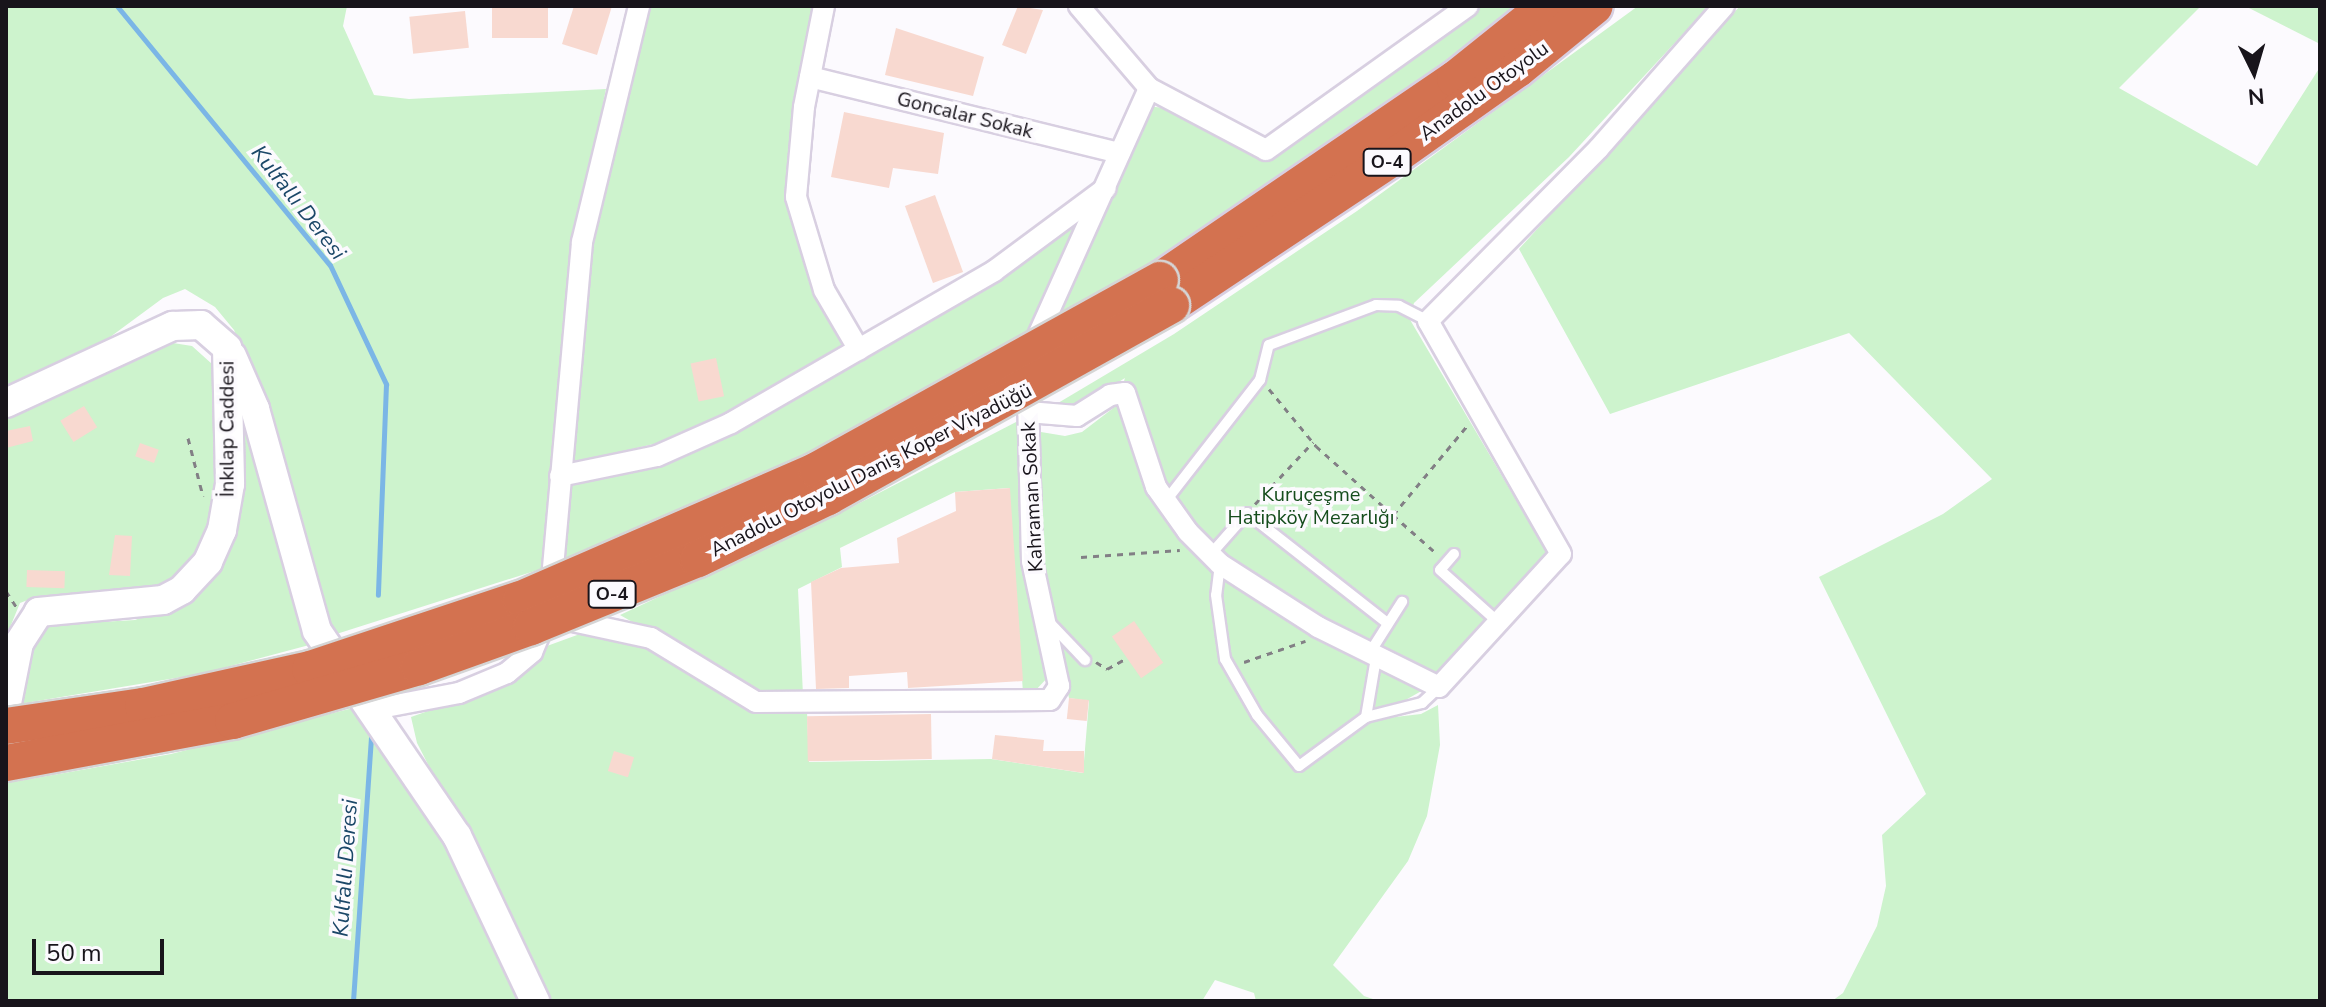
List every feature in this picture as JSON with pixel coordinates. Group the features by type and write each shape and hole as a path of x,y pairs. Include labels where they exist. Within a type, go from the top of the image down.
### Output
{"highway":[{"name":"Anadolu Otoyolu","path":"1166,292 1455,79 1546,6"},
{"name":"Anadolu Otoyolu","path":"1166,292 1395,156 1518,69 1595,6"},
{"name":"Anadolu Otoyolu Daniş Koper Viyadüğü","path":"6,726 143,706 310,669 521,599 685,532 817,470 1166,292"},
{"name":"Anadolu Otoyolu Daniş Koper Viyadüğü","path":"6,763 233,721 419,667 531,627 698,559 828,497 1166,292"}],"street":[{"path":"375,709 459,693 514,669 532,652 546,617 582,242 639,6"},
{"path":"824,6 810,77 796,197 824,290 859,350"},
{"path":"1079,6 1149,88 1266,150 1468,6"},
{"path":"1028,412 1077,416 1110,395 1125,393 1146,465 1165,503 1211,556 1329,633 1439,687 1561,554 1428,321 1599,148 1724,6"},
{"name":"Goncalar Sokak","path":"810,77 1120,153"},
{"name":"Kahraman Sokak","path":"546,617 651,638 728,690 767,703 1041,703 1057,693 1059,686 1030,532 1029,366 1040,323 1106,188 1149,88"},
{"path":"560,476 657,456 689,444 994,271 1106,188"},
{"name":"İnkılap Caddesi","path":"6,403 173,326 201,325 227,348 230,484 222,530 208,562 182,590 163,600 39,612 19,643 6,708"},
{"path":"227,348 255,409 317,631 375,709 457,836 535,1001"}],"lane":[{"path":"1165,503 1260,378 1269,345 1353,312 1386,304 1428,321"},
{"path":"1386,622 1247,513 1211,556 1229,667 1257,715 1299,766 1366,717 1422,703 1439,687"},
{"path":"1450,558 1440,570 1498,622"},
{"path":"1366,717 1372,656 1386,622 1402,602"},
{"path":"1045,619 1085,660"}],"path":[{"path":"1260,378 1313,442 1393,515 1450,558"},
{"path":"1393,515 1480,411"},
{"path":"188,438 205,507"},
{"path":"1247,513 1313,442"},
{"path":"1081,557 1211,556"},
{"path":"1229,667 1329,633"},
{"path":"1085,660 1107,669 1127,658"}],"green space":[{"path":"6,6 347,6 343,26 374,95 409,99 606,89 569,271 541,569 327,637 267,412 234,330 215,307 185,289 163,298 64,371 6,395"},
{"path":"648,6 817,6 787,186 803,260 848,345 679,438 573,463 590,246"},
{"path":"1483,6 1520,6 1298,168 1045,329 1147,106 1164,108 1271,157"},
{"name":"Kuruçeşme Hatipköy Mezarlığı","path":"1638,6 1709,6 1569,157 1414,303 1409,318 1548,554 1425,689 1370,720 1421,714 1438,705 1440,745 1427,816 1408,861 1333,965 1364,996 1379,1001 1256,1001 1254,993 1215,980 1202,1001 544,1001 508,919 417,743 411,717 499,686 527,671 547,646 588,631 656,647 741,706 765,712 807,711 809,762 991,759 1083,773 1089,701 1069,698 1036,552 1035,431 1065,436 1082,432 1116,406 1125,378 1076,409 1053,406 1174,334 1357,211"},
{"path":"1740,6 2201,6 2119,88 2257,166 2320,67 2320,1001 1832,1001 1843,993 1877,926 1886,886 1882,835 1926,794 1819,577 1943,514 1992,479 1849,333 1610,414 1519,249"},
{"path":"2245,6 2320,6 2320,44"},
{"path":"1086,217 1024,343 831,445 561,564 567,487 665,462 753,423 996,281"},
{"path":"173,343 192,346 212,364 220,384 216,498 202,547 183,574 163,586 38,596 20,603 6,637 6,417 130,357"},
{"path":"241,406 313,644 200,674 19,704 29,651 49,625 135,620 189,599"},
{"path":"1020,420 1049,676 1034,692 1023,693 1009,488 955,492 840,548 842,567 798,589 803,695 761,695 620,615 850,508"},
{"path":"357,707 392,740 528,1001 6,1001 8,783 171,754"}],"building":[{"path":"492,6 548,6 548,38 492,38"},
{"path":"574,6 612,6 597,55 562,44"},
{"path":"1018,6 1043,10 1026,54 1002,45"},
{"path":"465,11 469,48 413,54 409,17"},
{"path":"896,28 984,57 973,96 885,75"},
{"path":"844,112 944,133 938,174 893,168 889,188 831,177"},
{"path":"935,195 963,272 933,283 905,206"},
{"path":"716,358 724,396 699,402 691,363"},
{"path":"84,406 97,427 74,442 60,421"},
{"path":"30,426 33,441 6,448 6,431"},
{"path":"140,443 159,450 154,463 135,456"},
{"path":"1010,488 1023,681 908,688 907,672 849,676 849,688 816,689 811,582 841,568 899,563 897,538 956,511 955,492"},
{"path":"115,535 132,536 130,576 109,575"},
{"path":"27,570 65,571 64,588 26,587"},
{"path":"1134,621 1163,663 1141,678 1112,636"},
{"path":"1069,698 1089,700 1087,721 1067,719"},
{"path":"931,714 932,759 808,761 807,716"},
{"path":"995,735 1044,740 1043,751 1084,751 1084,773 992,759"},
{"path":"614,751 634,757 628,777 608,771"}],"waterway":[{"name":"Kulfallı Deresi","path":"117,6 330,265 386,384 378,595"},
{"name":"Kulfallı Deresi","path":"353,1001 371,737"}]}
